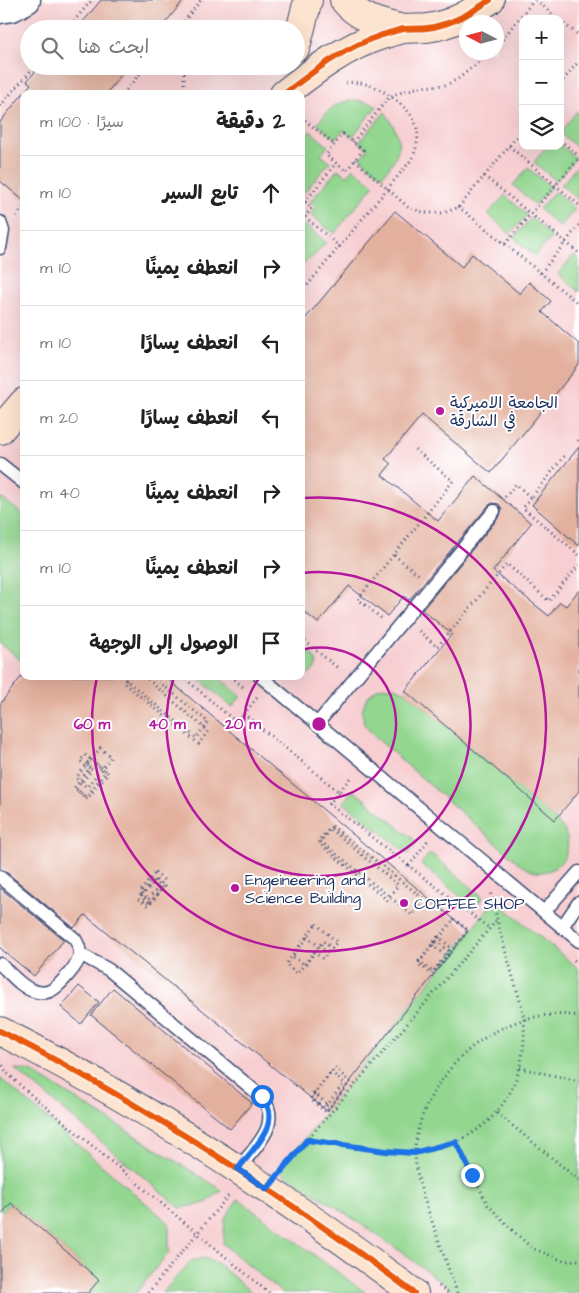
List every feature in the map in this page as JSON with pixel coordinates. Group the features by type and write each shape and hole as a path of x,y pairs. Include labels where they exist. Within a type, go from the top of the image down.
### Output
{"street":[{"path":"303,20 308,0"},
{"path":"344,0 348,5 374,22 404,29"},
{"path":"289,90 335,56 380,36 404,29 428,28 452,22 474,12 490,0"},
{"path":"0,31 13,6"},
{"path":"280,90 286,75"},
{"path":"0,430 20,407"},
{"path":"0,1031 128,1100 234,1182 267,1189 355,1249 414,1293"}],"lane":[{"path":"0,222 2,231 0,248"},
{"path":"0,464 20,480"},
{"path":"317,724 494,511"},
{"path":"265,680 579,941"},
{"path":"544,912 579,872"},
{"path":"0,877 76,940 80,954 78,962 51,991 35,992 28,989 0,964"},
{"path":"562,927 579,902"},
{"path":"80,954 110,970 262,1096 269,1105 270,1125 234,1182"}],"path":[{"path":"75,20 92,0"},
{"path":"185,20 201,0"},
{"path":"504,37 535,0 553,15"},
{"path":"564,24 579,36"},
{"path":"354,142 390,96 419,87 432,87 452,82 481,60"},
{"path":"564,79 579,61"},
{"path":"0,106 27,75"},
{"path":"126,90 139,75"},
{"path":"184,75 184,90"},
{"path":"305,288 412,159 418,138 414,118 405,107 390,96 373,86 362,83 338,84"},
{"path":"305,120 334,144"},
{"path":"342,134 354,142 363,150 346,171 326,155 342,134"},
{"path":"354,160 410,208 427,213 444,213 459,207 519,134"},
{"path":"505,244 579,157 564,144"},
{"path":"509,146 579,205"},
{"path":"305,198 336,163"},
{"path":"484,176 579,253"},
{"path":"305,202 312,208 305,218 340,246"},
{"path":"459,207 579,304"},
{"path":"541,273 579,225"},
{"path":"566,455 523,508 579,555"},
{"path":"494,511 516,484 531,498"},
{"path":"394,555 432,586"},
{"path":"305,641 353,681"},
{"path":"126,680 196,738 208,722 157,680"},
{"path":"127,680 124,683 199,744 208,731 149,680"},
{"path":"187,680 237,723 258,698 236,680"},
{"path":"244,714 339,792"},
{"path":"100,748 111,758 87,787 76,778 100,748"},
{"path":"85,755 106,771 86,797 75,789 90,768 80,761 85,755"},
{"path":"91,760 108,773 87,799 75,789 92,770 86,764 91,760"},
{"path":"357,784 350,778 330,804 489,928"},
{"path":"332,826 425,900 412,915 319,841 332,826"},
{"path":"331,828 398,885 387,900 319,841 331,828"},
{"path":"421,834 435,845"},
{"path":"409,866 428,840"},
{"path":"155,873 164,880 148,900 140,892 155,873"},
{"path":"156,880 164,887 150,904 140,898 156,880"},
{"path":"307,1140 414,1153 456,1142 478,1130 497,1113 511,1092 520,1068 524,1045 524,1020 496,920 490,890"},
{"path":"454,919 468,930 447,958 433,946 454,919"},
{"path":"267,1189 496,920"},
{"path":"316,924 337,942 332,948 323,941 305,965 292,956 316,924"},
{"path":"307,937 328,953 322,959 314,952 297,974 286,964 307,937"},
{"path":"308,938 324,951 320,957 315,952 299,973 287,964 308,938"},
{"path":"436,941 450,952 432,973 418,964 436,941"},
{"path":"457,1293 420,1186 414,1153 421,1117 437,1084 461,1056 482,1039 524,1020 550,1015 579,1016"},
{"path":"0,1061 7,1073 23,1088 269,1293"},
{"path":"520,1068 579,1081"},
{"path":"313,1093 326,1103 347,1079 332,1069"},
{"path":"331,1072 344,1083 325,1108 311,1098 331,1072"},
{"path":"497,1113 579,1180"},
{"path":"456,1142 488,1205 511,1229 532,1248 564,1261 579,1260"},
{"path":"148,1293 197,1234 234,1182"}],"shaded area":[{"name":"الجامعة الاميركية في الشارقة","path":"0,0 579,0 579,1293 0,1293"}],"green space":[{"path":"355,100 377,106 352,137 343,130 335,139 317,124 333,107 342,102"},
{"path":"577,111 579,113 579,149 564,136 564,128"},
{"path":"385,112 395,130 398,145 394,159 382,176 360,158 368,149 359,142"},
{"path":"310,131 328,146 321,155 330,162 305,191 305,137"},
{"path":"564,148 576,158 556,181 534,162 544,150 564,150"},
{"path":"579,164 579,200 561,185"},
{"path":"353,168 374,185 334,234 310,214 316,208 310,202 338,169 347,176"},
{"path":"528,168 551,187 535,205 513,185"},
{"path":"555,191 575,209 560,227 539,209"},
{"path":"505,195 527,215 510,234 488,214"},
{"path":"531,218 552,237 535,256 514,238"},
{"path":"305,226 326,242 314,256 305,262"},
{"path":"574,255 579,259 579,292 558,274"},
{"path":"0,497 20,512 20,660 0,643"},
{"path":"305,648 313,655 317,664 312,672 305,675"},
{"path":"200,680 222,680 241,696 232,707"},
{"path":"392,686 405,691 561,826 565,832 568,847 563,860 558,865 545,872 531,871 522,866 373,735 364,724 362,710 367,697 378,688"},
{"path":"353,790 417,842 408,854 343,802"},
{"path":"430,853 483,897 474,908 421,864"},
{"path":"495,900 579,969 579,1293 456,1293 403,1253 279,1171"},
{"path":"15,1069 31,1071 222,1190 206,1203 180,1208"},
{"path":"0,1078 169,1223 169,1252 136,1293 88,1293 99,1280 11,1203 3,1212 0,1210"},
{"path":"238,1199 366,1293 282,1293 223,1244 225,1219"},
{"path":"204,1258 217,1263 252,1293 162,1293 191,1261"}],"building":[{"path":"101,0 184,0 167,20 84,20"},
{"path":"32,75 121,75 109,90 26,90 31,84 27,81"},
{"path":"20,97 20,198 0,181 0,122"},
{"path":"395,211 462,267 472,254 520,294 529,282 551,301 542,312 579,344 579,365 491,473 422,415 385,459 391,464 382,475 438,521 475,476 531,523 493,571 549,616 560,602 566,606 579,590 579,791 555,820 405,691 452,634 422,610 500,516 502,509 499,504 492,503 488,506 409,600 404,596 387,616 349,586 318,623 305,612 305,319"},
{"path":"579,447 579,546 532,505"},
{"name":"Engeineering and Science Building","path":"20,679 169,680 468,931 327,1111 85,915 74,928 5,871 0,869 0,704"},
{"path":"0,888 64,940 34,976 0,948"},
{"path":"79,986 99,1002 81,1024 61,1007"},
{"path":"113,988 252,1103 230,1129 91,1015"},
{"path":"11,1203 99,1280 88,1293 0,1293 0,1216"}],"cycle path":[{"path":"289,90 319,68 368,40 399,30 427,28 444,24 468,14 490,0"},
{"path":"0,1031 108,1089 213,1153 315,1221 414,1293"}],"place":[{"name":"الجامعة الاميركية في الشارقة","path":"440,411"},
{"name":"Engeineering and Science Building","path":"235,888"},
{"name":"COFFEE SHOP","path":"404,903"}],"route":[{"path":"262,1096 269,1105 270,1125 238,1169 267,1189 307,1140 414,1153 456,1142 472,1175"}]}
